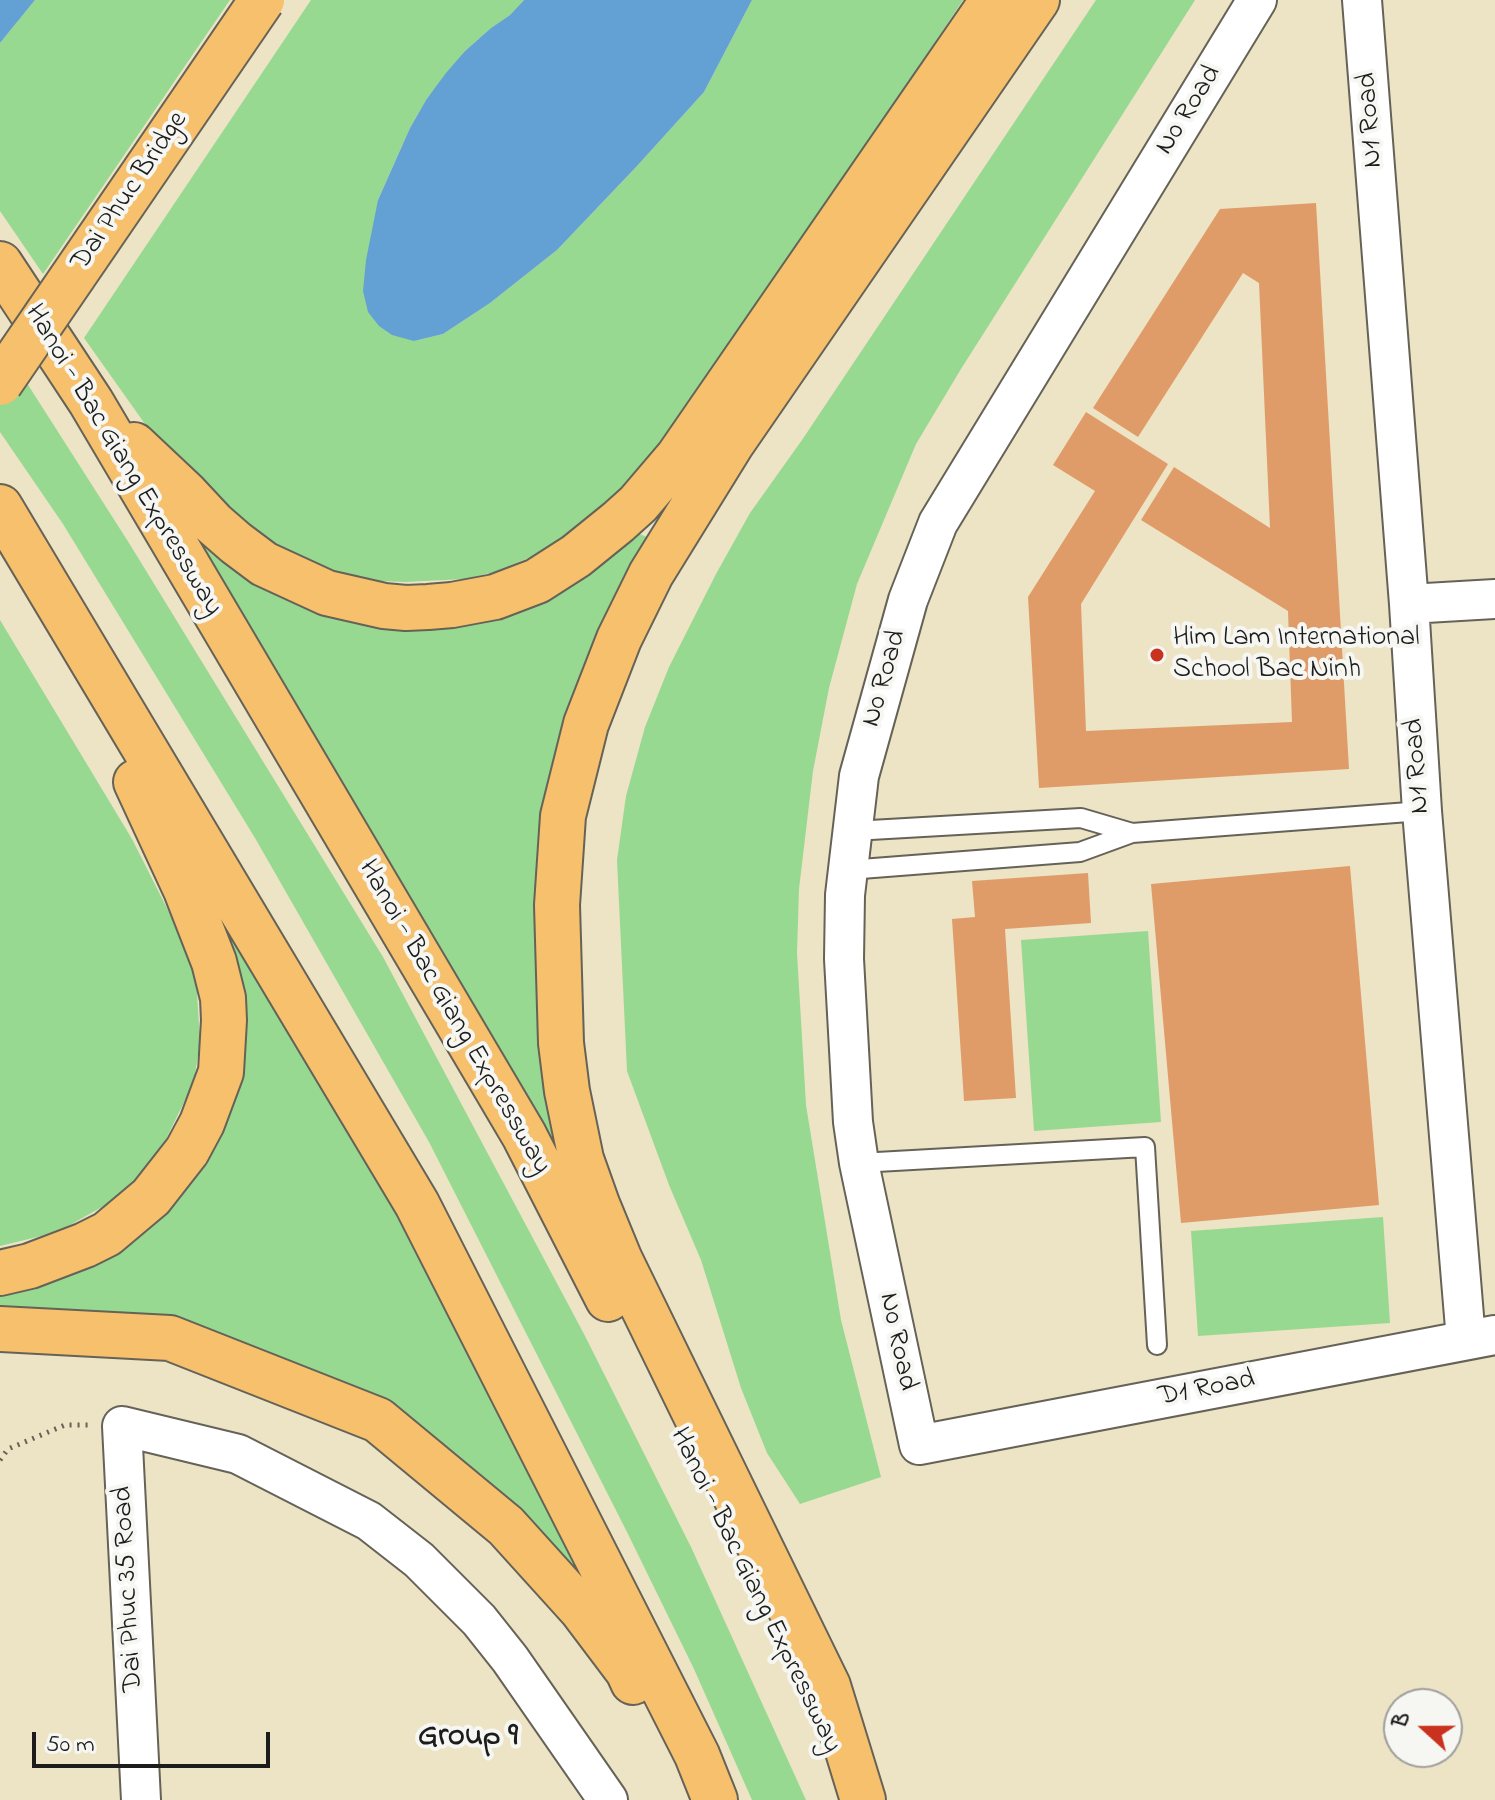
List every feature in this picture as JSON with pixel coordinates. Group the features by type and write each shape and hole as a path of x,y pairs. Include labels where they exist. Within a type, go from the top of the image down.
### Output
{"highway":[{"name":"Dai Phuc Bridge","path":"0,383 262,0"},
{"path":"91,402 236,543 264,564 327,593 384,606 452,605 495,597 537,581 576,556 618,522 638,504 678,457 993,0"},
{"path":"863,1800 828,1686 620,1260 581,1159 561,1043 557,905 563,816 597,694 635,604 671,539 732,443 1037,0"},
{"name":"Hanoi - Bac Giang Expressway","path":"4,268 91,402 524,1135 814,1702 853,1800"},
{"path":"0,507 417,1204 683,1727 715,1800"},
{"path":"0,1273 30,1266 107,1234 151,1197 187,1151 202,1123 221,1072 223,1051 223,998 214,962 186,890 44,580"},
{"path":"0,1329 170,1338 378,1420 506,1526 582,1610 628,1671 693,1800"}],"street":[{"name":"N0 Road","path":"919,1445 853,1122 844,959 845,895 859,776 908,600 938,523 1249,14 1271,0"},
{"name":"N1 Road","path":"1362,0 1422,811 1481,1337"},
{"path":"1409,604 1495,599"},
{"name":"D1 Road","path":"919,1445 1481,1337"},
{"path":"122,1426 238,1454 369,1521 419,1560 479,1620 510,1659 608,1800"},
{"name":"Dai Phuc 35 Road","path":"122,1426 141,1800"}],"lane":[{"path":"848,870 1080,852 1132,833 1422,811"},
{"path":"853,831 1081,818 1132,833"},
{"path":"859,1163 1145,1147 1157,1345"}],"path":[{"path":"0,1460 8,1449 65,1425 122,1426"}],"green space":[{"path":"35,0 230,0 43,274 0,211 0,43"},
{"path":"311,0 524,0 465,51 426,100 378,200 414,341 443,334 490,303 557,250 704,92 752,0 963,0 790,260 626,487 579,528 540,553 495,572 465,579 405,582 354,580 319,571 266,544 184,474 84,338"},
{"path":"1096,0 1195,0 916,444 857,584 829,688 813,771 799,889 797,953 806,1105 841,1320 881,1477 800,1504 767,1453 741,1388 701,1260 669,1185 627,1071 617,860 626,796 645,727 669,667 750,513"},
{"path":"0,341 129,543 383,957 584,1334 691,1547 806,1800 752,1800 694,1669 627,1532 429,1142 255,838 63,524 0,432"},
{"path":"633,531 649,538 618,601 545,1064 559,1169 201,543 235,564 364,617"},
{"path":"0,620 132,839 184,942 196,976 200,1043 195,1074 187,1096 166,1139 132,1185 116,1199 70,1225 0,1246"},
{"path":"226,928 453,1309 589,1584 358,1397 0,1311 0,1281 191,1172 222,929"},
{"path":"1148,931 1161,1122 1034,1131 1021,940"},
{"path":"1383,1217 1390,1323 1198,1336 1191,1231"}],"water":[{"path":"0,0 35,0 0,43"},
{"path":"524,0 752,0 704,92 557,250 490,303 443,334 414,341 392,335 379,326 368,312 363,291 378,200 426,100 465,51"}],"building":[{"path":"1316,203 1349,769 1039,788 1028,597 1095,491 1053,465 1086,412 1168,464 1081,604 1086,731 1292,722 1288,611 1141,520 1174,467 1270,528 1259,283 1243,273 1138,437 1093,408 1220,209"},
{"path":"1350,866 1379,1205 1181,1223 1151,884"},
{"path":"1088,873 1091,923 1005,929 1016,1098 964,1101 952,919 975,917 972,881"}],"place":[{"name":"Him Lam International School Bac Ninh","path":"1157,655"}],"district":[{"name":"Group 9","path":"468,1739"}]}
